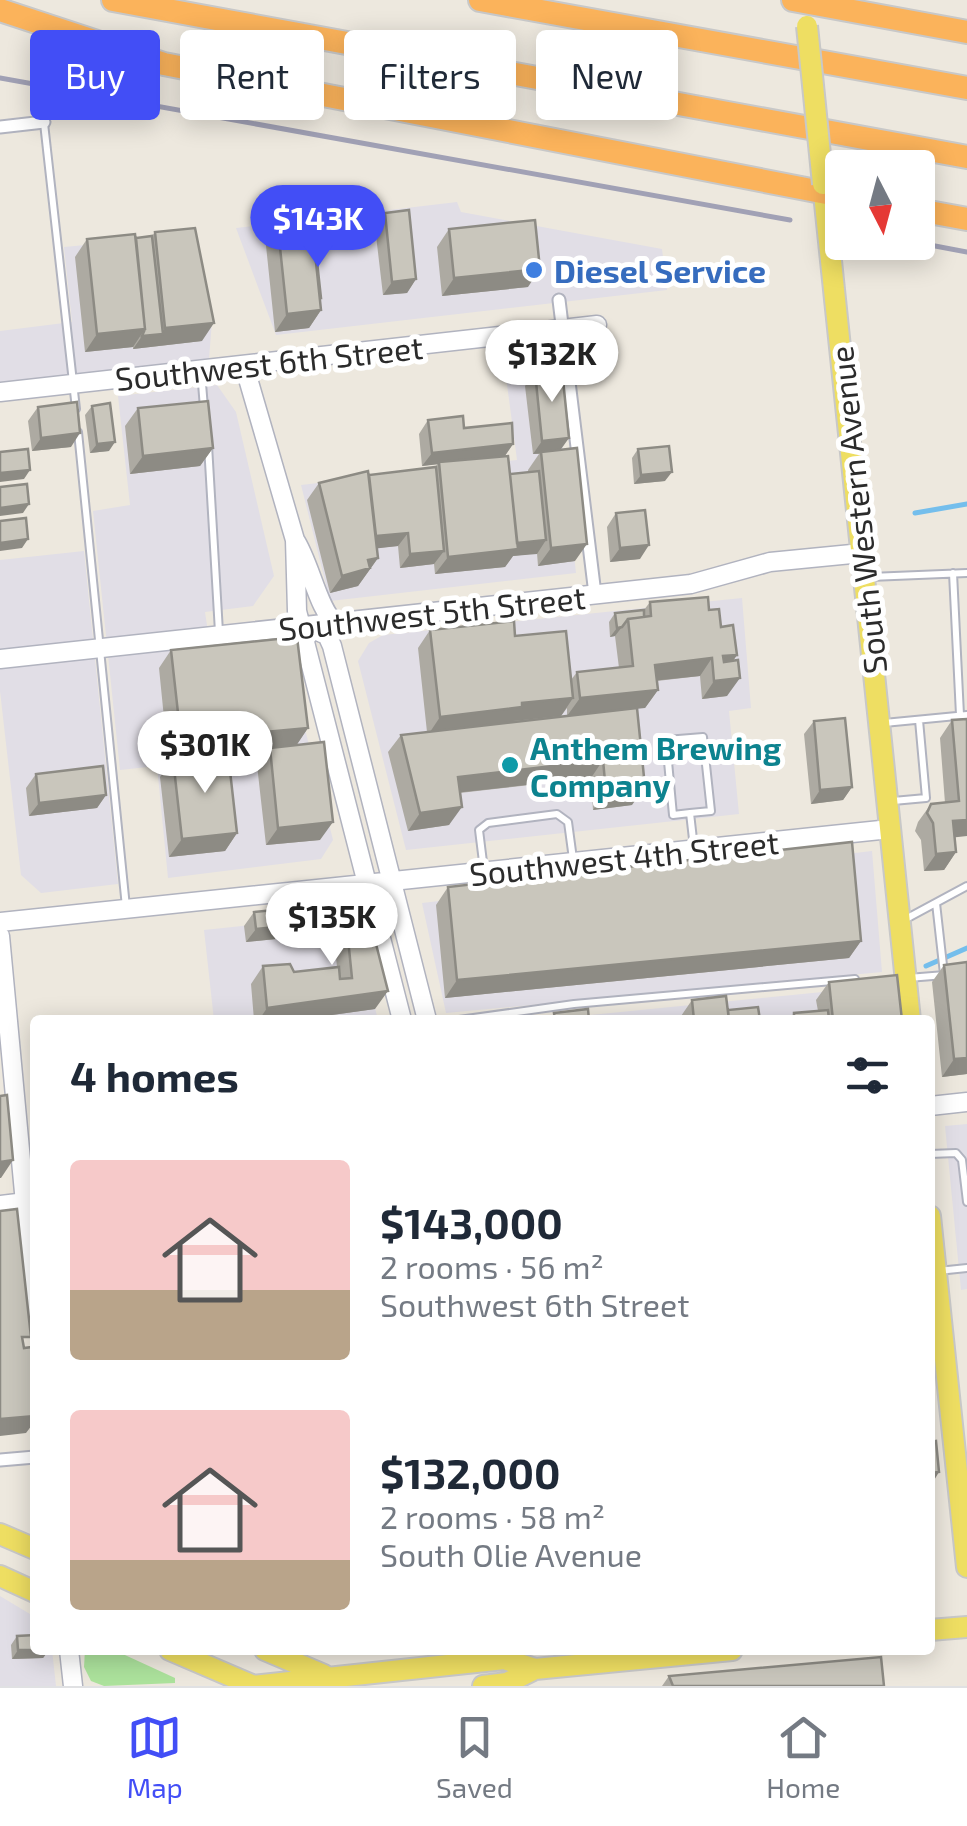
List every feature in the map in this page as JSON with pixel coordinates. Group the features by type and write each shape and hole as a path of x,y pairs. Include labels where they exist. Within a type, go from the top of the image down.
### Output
{"highway":[{"path":"113,0 967,157"},
{"path":"480,0 967,88"},
{"path":"802,7 967,32"},
{"path":"0,10 164,64 825,190"},
{"path":"935,213 967,219"}],"main road":[{"name":"South Western Avenue","path":"802,7 825,158"},
{"name":"South Western Avenue","path":"836,260 899,922 900,979 909,1015"},
{"path":"935,1263 938,1358 967,1568"},
{"path":"0,1534 30,1547"},
{"path":"0,1576 30,1590"},
{"path":"935,1630 967,1627"},
{"path":"181,1655 251,1686 486,1656 534,1668"},
{"path":"276,1655 348,1686"},
{"path":"483,1686 507,1683 534,1668 585,1657 622,1655"}],"street":[{"path":"0,127 44,122"},
{"path":"559,300 595,594"},
{"name":"Southwest 6th Street","path":"0,392 598,325"},
{"path":"244,364 296,540 309,562 323,612 336,623"},
{"path":"296,540 294,593 301,626 401,1015"},
{"name":"Southwest 5th Street","path":"0,659 717,580 798,558 862,554"},
{"path":"301,626 322,632 332,646 427,1015"},
{"name":"Southwest 4th Street","path":"0,922 890,829"},
{"path":"0,936 8,1076 30,1197"},
{"path":"935,1105 967,1102"},
{"path":"0,1205 30,1202"},
{"path":"0,1460 30,1457"},
{"path":"70,1655 72,1686"}],"lane":[{"path":"44,122 126,910"},
{"path":"201,370 205,420"},
{"path":"206,436 219,635"},
{"path":"864,578 967,573"},
{"path":"879,724 963,715 953,574"},
{"path":"887,801 926,798 918,720"},
{"path":"703,737 711,811 690,813 673,815 666,740 703,737"},
{"path":"690,813 694,849"},
{"path":"484,872 479,830 488,823 557,814 568,822 573,862"},
{"path":"899,922 967,886"},
{"path":"936,903 944,975"},
{"path":"900,979 955,974"},
{"path":"498,1015 864,978"},
{"path":"935,1154 956,1153 962,1160 967,1202"},
{"path":"936,1271 967,1268"}],"shaded area":[{"path":"457,202 461,212 662,249 667,290 276,335 236,228"},
{"path":"192,235 212,321 209,359 0,382 0,331 72,322 64,247"},
{"path":"552,348 576,573 330,601 301,485 517,460 503,354"},
{"path":"217,385 236,412 274,576 253,606 205,612 211,652 284,646 333,840 321,859 168,878 157,766 120,770 93,511 130,505 118,396"},
{"path":"84,551 118,884 41,893 21,875 0,691 0,560"},
{"path":"742,598 751,708 729,711 739,814 406,850 358,661 369,643 383,635"},
{"path":"872,851 882,972 446,1013 422,903"},
{"path":"352,914 377,1015 213,1015 204,930"},
{"path":"893,985 896,1015 590,1015"},
{"path":"967,1124 967,1289 961,1290 945,1126"},
{"path":"0,1596 30,1614 30,1655 53,1655 56,1686 0,1686"}],"green space":[{"path":"85,1655 125,1655 175,1678 175,1683 104,1686 91,1681 84,1667"}],"building":[{"path":"409,210 416,279 392,282 385,213"},
{"path":"311,215 321,310 287,314 277,219"},
{"path":"535,220 540,269 454,278 449,229"},
{"path":"195,228 214,323 165,328 155,232"},
{"path":"135,234 145,329 97,334 87,239"},
{"path":"152,236 163,334 142,336 145,329 136,238"},
{"path":"562,370 569,438 542,441 535,372"},
{"path":"208,401 213,448 143,456 138,408"},
{"path":"77,402 80,433 41,438 38,407"},
{"path":"110,403 115,442 97,444 92,406"},
{"path":"463,416 464,428 512,423 513,444 432,453 428,420"},
{"path":"669,446 672,472 641,475 638,449"},
{"path":"577,448 587,544 551,548 541,452"},
{"path":"28,449 30,470 0,473 0,452"},
{"path":"508,456 518,549 448,557 439,462"},
{"path":"436,467 444,551 410,554 408,533 376,536 369,475"},
{"path":"368,471 378,558 368,560 370,568 342,576 319,483"},
{"path":"539,471 546,540 517,543 510,474"},
{"path":"27,484 29,504 0,508 0,487"},
{"path":"645,510 649,545 620,548 616,513"},
{"path":"26,518 28,539 0,543 0,521"},
{"path":"708,597 709,610 719,609 721,627 733,625 737,655 723,656 724,662 738,660 740,678 714,681 712,658 655,665 658,690 580,698 577,672 633,666 628,619 651,616 650,602"},
{"path":"644,610 644,617 628,619 617,628 615,613"},
{"path":"514,621 515,636 566,631 573,698 440,717 430,630"},
{"path":"297,637 308,728 181,740 171,650"},
{"name":"Anthem Brewing Company","path":"637,708 645,787 606,792 603,760 458,777 462,807 420,813 401,735"},
{"path":"845,718 852,787 820,790 814,721"},
{"path":"967,719 967,820 953,821 956,852 936,854 933,823 927,813 931,804 959,801 952,720"},
{"path":"324,742 333,822 278,828 270,748"},
{"path":"228,753 237,833 182,839 173,759"},
{"path":"103,766 106,795 39,803 36,774"},
{"path":"852,842 861,941 457,980 448,887"},
{"path":"364,897 388,991 267,1008 263,966 290,964 294,972 339,967 340,979 352,978 344,899"},
{"path":"323,905 325,922 256,929 254,912"},
{"path":"967,962 967,1058 954,1059 944,965"},
{"path":"897,975 901,1015 832,1015 829,982"},
{"path":"726,996 728,1015 694,1015 692,1000"},
{"path":"758,1007 759,1015 728,1015 728,1010"},
{"path":"588,1009 589,1015 554,1015"},
{"path":"828,1010 828,1015 794,1015"},
{"path":"7,1095 13,1160 0,1162 0,1096"},
{"path":"17,1209 30,1328 30,1337 22,1337 24,1348 30,1347 30,1416 0,1419 0,1211"},
{"path":"935,1441 939,1472 935,1472"},
{"path":"30,1635 30,1650 18,1650 17,1636"},
{"path":"881,1657 884,1686 673,1686 669,1676"}],"waterway":[{"path":"915,513 967,504"},
{"path":"926,966 967,948"}],"railway":[{"path":"0,78 790,220"},
{"path":"935,246 967,252"}],"place":[{"name":"Diesel Service","path":"534,270"},
{"name":"Anthem Brewing Company","path":"510,765"}]}
